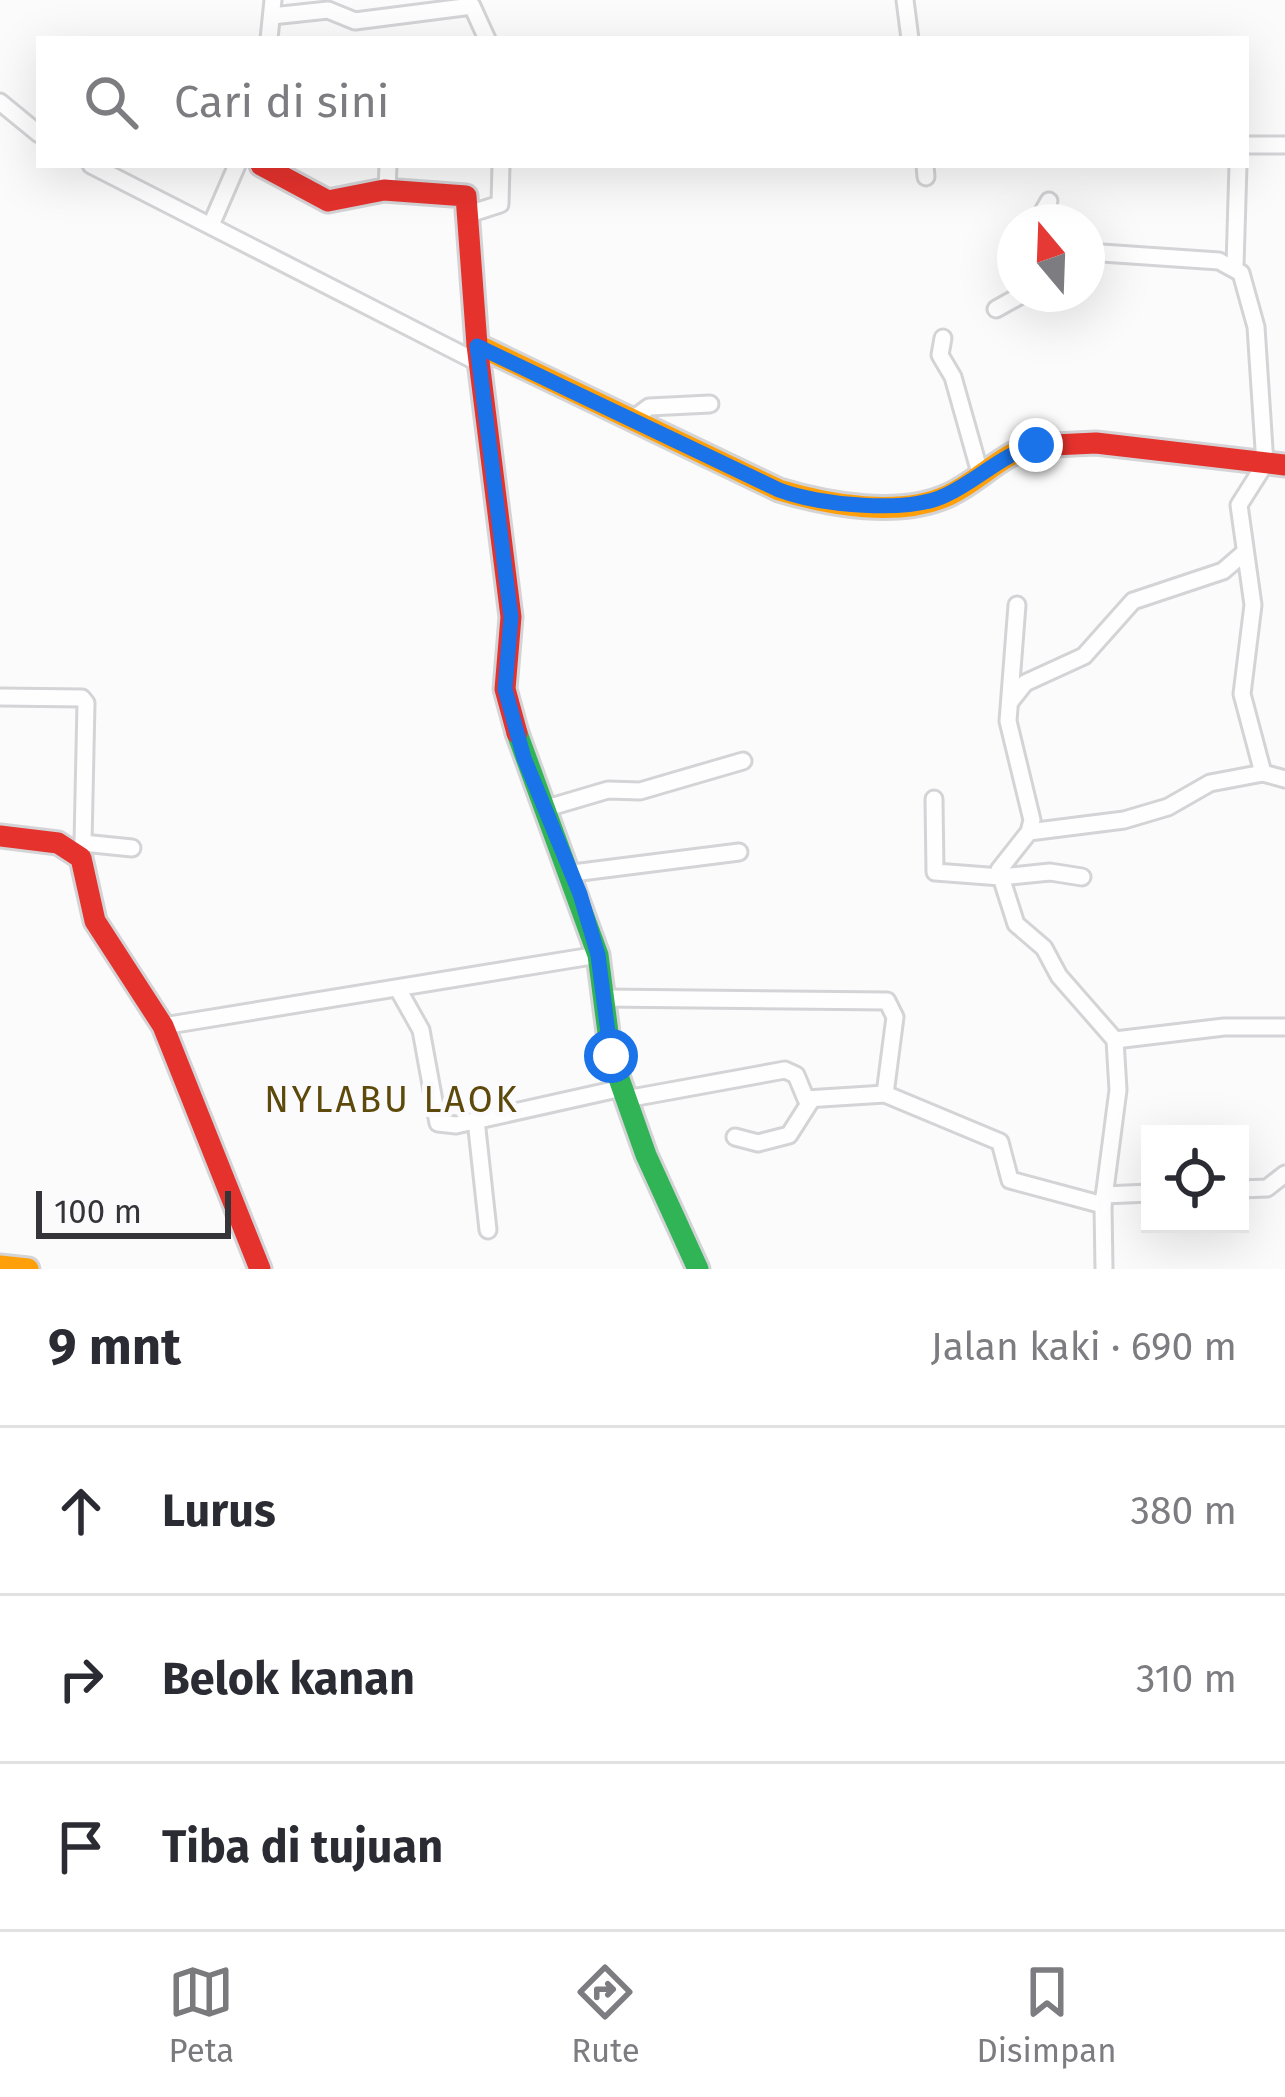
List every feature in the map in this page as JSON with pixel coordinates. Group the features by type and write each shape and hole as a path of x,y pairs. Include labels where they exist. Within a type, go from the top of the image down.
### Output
{"street":[{"path":"905,0 910,36"},
{"path":"272,8 328,10 355,21 472,6 486,36"},
{"path":"0,102 36,132"},
{"path":"1249,145 1285,146"},
{"path":"97,168 478,354 633,419 779,490 807,497 918,505 951,494 1013,452 1066,442 1275,464"},
{"path":"211,225 235,168"},
{"path":"267,168 328,201 387,190 461,193 469,214 478,354 513,637 503,679 524,758 573,873 598,955 608,1046 698,1269"},
{"path":"387,190 388,168"},
{"path":"469,214 500,204 501,168"},
{"path":"1238,168 1235,266 1256,327 1275,464"},
{"path":"1105,254 1235,266"},
{"path":"943,338 940,356 953,376 980,472"},
{"path":"633,419 650,407 710,404"},
{"path":"1263,773 1243,694 1253,605 1240,500 1275,464"},
{"path":"1010,702 1025,683 1084,656 1133,601 1223,571 1245,552"},
{"path":"1017,605 1011,742 1032,813 1029,832 1000,866 1001,877 1016,924 1044,949 1060,976 1115,1040 1117,1107 1104,1200 1104,1269"},
{"path":"0,697 82,698 86,703 80,848 108,946 164,1026 260,1269"},
{"path":"547,808 608,790 640,790 743,761"},
{"path":"1029,832 1124,820 1168,807 1210,783 1263,773 1285,779"},
{"path":"934,799 935,872 1001,877 1050,872 1082,877"},
{"path":"0,836 80,848 132,848"},
{"path":"573,873 739,852"},
{"path":"164,1026 598,955"},
{"path":"398,989 421,1030 434,1120 444,1126 785,1070 796,1075 803,1097 885,1094 1000,1142 1010,1180 1104,1200 1141,1194"},
{"path":"605,998 886,1001 895,1017 885,1094"},
{"path":"1115,1040 1224,1027 1285,1027"},
{"path":"735,1137 758,1143 790,1135 812,1099"},
{"path":"476,1120 488,1230"},
{"path":"1249,1189 1267,1188 1285,1174"}],"traffic: fast":[{"path":"517,733 598,955 611,1056 646,1155 698,1269"}],"traffic: slow":[{"path":"477,345 779,490 820,500 864,507 930,502 1032,446"},
{"path":"0,1266 28,1269"}],"traffic: jam":[{"path":"267,168 328,201 384,190 466,196 477,345 511,617 505,689 517,733"},
{"path":"1032,446 1096,443 1285,465"},
{"path":"0,836 58,843 81,858 95,921 163,1026 260,1269"}],"district":[{"name":"NYLABU LAOK","path":"392,1099"}],"route":[{"path":"611,1056 598,955 573,873 524,758 503,679 513,637 477,346 790,494 918,505 951,494 1013,452 1036,445"}]}
